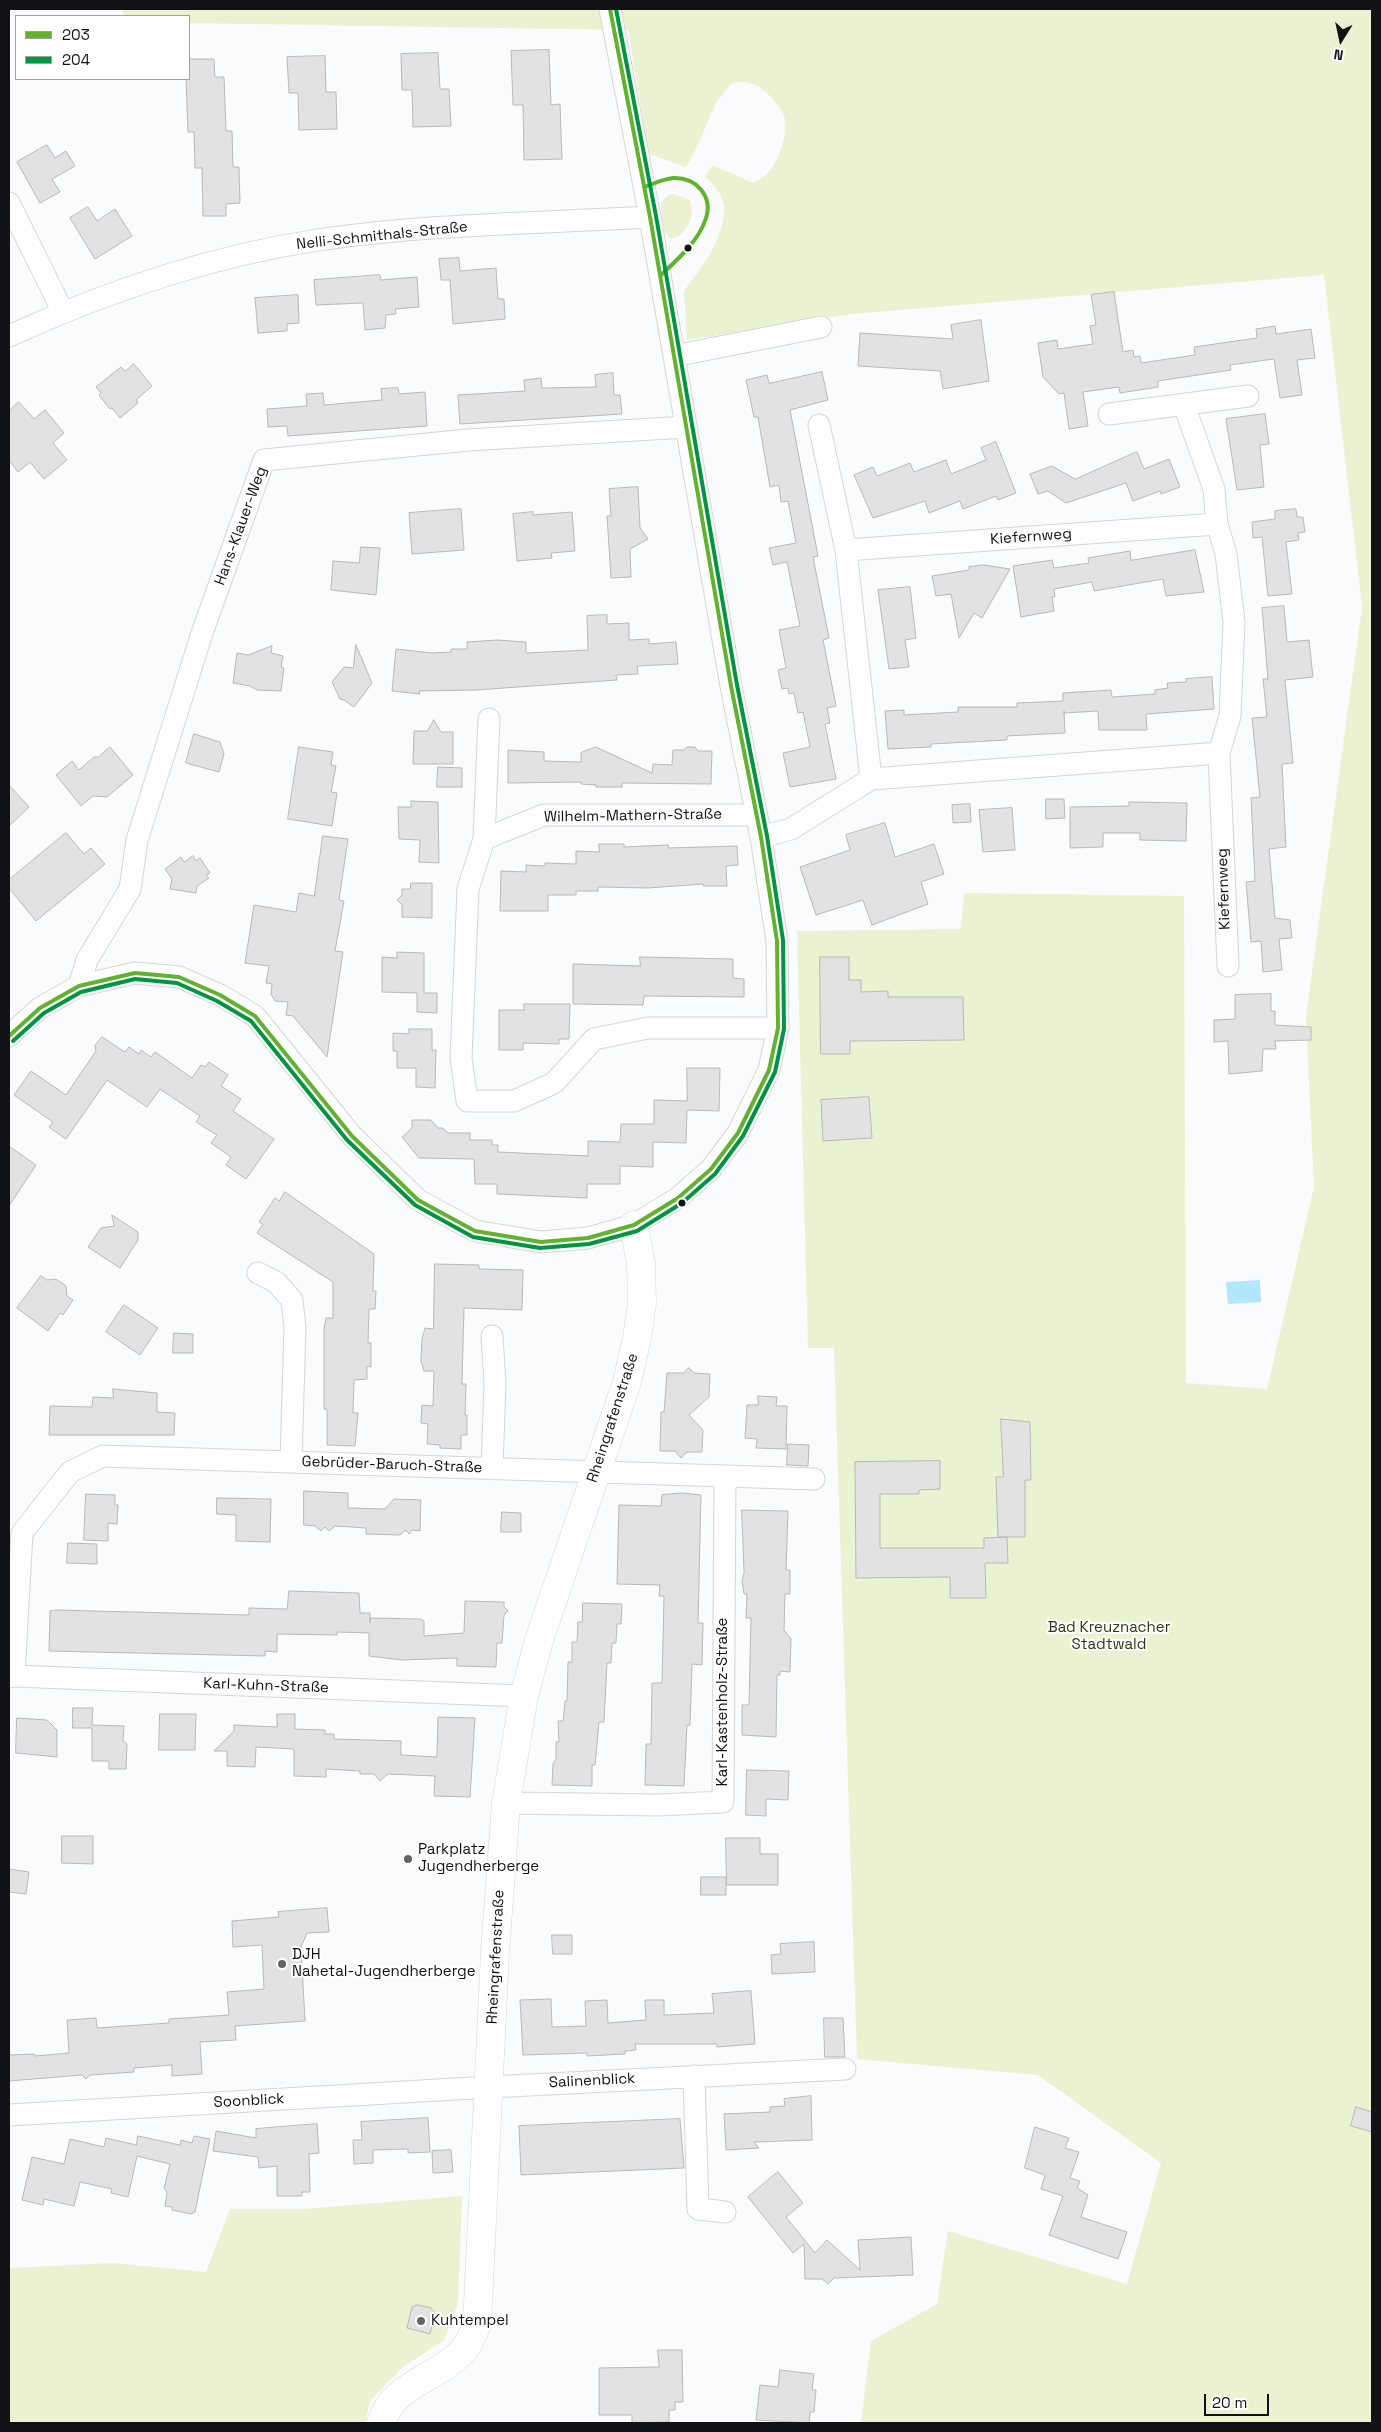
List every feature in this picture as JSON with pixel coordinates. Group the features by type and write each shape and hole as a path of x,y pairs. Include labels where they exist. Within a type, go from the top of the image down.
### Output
{"street":[{"path":"9,1036 40,1008 79,986 135,973 179,977 220,995 255,1016 352,1136 418,1200 476,1231 541,1242 588,1238 634,1225 678,1198 711,1169 738,1133 769,1070 778,1028 777,940 650,217 610,9"},
{"path":"9,203 63,312"},
{"name":"Nelli-Schmithals-Straße","path":"9,336 63,312 174,272 245,254 320,240 423,230 650,217"},
{"path":"674,356 821,327"},
{"path":"1108,414 1248,396"},
{"name":"Kiefernweg","path":"1184,405 1214,489 1217,524 1226,554 1234,622 1230,716 1218,753 1228,966"},
{"path":"819,425 846,550 871,779"},
{"name":"Hans-Klauer-Weg","path":"79,986 87,960 130,889 137,840 199,643 264,460 468,440 686,427"},
{"name":"Kiefernweg","path":"846,550 1217,524"},
{"path":"489,719 484,839 468,889 461,1058 467,1101 514,1102 554,1084 594,1038 648,1028 778,1028"},
{"path":"760,837 790,829 871,779 1218,753"},
{"name":"Wilhelm-Mathern-Straße","path":"484,839 544,814 756,815"},
{"name":"Rheingrafenstraße","path":"381,2423 392,2400 440,2369 464,2350 477,2324 495,1953 506,1804 524,1696 557,1582 627,1382 637,1338 642,1303 641,1264 634,1225"},
{"name":"Gebrüder-Baruch-Straße","path":"258,1273 276,1282 292,1300 295,1328 291,1461"},
{"name":"Gebrüder-Baruch-Straße","path":"492,1336 495,1383 492,1468"},
{"name":"Gebrüder-Baruch-Straße","path":"11,1677 22,1533 70,1472 102,1456 291,1461 596,1473"},
{"path":"596,1473 814,1479"},
{"name":"Karl-Kastenholz-Straße","path":"506,1804 658,1805 723,1802 725,1476"},
{"name":"Karl-Kuhn-Straße","path":"11,1677 524,1696"},
{"name":"Salinenblick","path":"490,2086 844,2069"},
{"path":"694,2076 698,2209 725,2212"},
{"name":"Soonblick","path":"9,2115 490,2086"}],"green space":[{"name":"Bad Kreuznacher Stadtwald","path":"121,9 1372,9 1372,2423 861,2423 871,2341 937,2304 948,2231 1127,2284 1161,2163 1038,2075 857,2059 834,1348 808,1348 797,931 961,929 964,893 1184,896 1186,1383 1267,1389 1314,1187 1306,1017 1362,607 1324,275 851,314 687,340 684,291 712,250 722,225 724,213 720,195 705,176 713,165 753,183 766,175 772,168 783,143 785,122 783,113 775,101 760,88 747,83 732,83 717,101 686,167 649,154 628,30 190,23 190,15 124,15"},
{"path":"674,194 690,200 692,212 689,224 681,234 670,239 662,227 661,203 668,195"},
{"path":"462,2196 458,2303 444,2340 403,2367 370,2401 365,2423 9,2423 9,2268 113,2263 206,2272 230,2209 304,2209"}],"water":[{"path":"1260,1280 1261,1302 1228,1304 1226,1282"}],"building":[{"path":"549,50 551,105 560,104 562,159 524,160 523,105 513,105 511,51"},
{"path":"438,53 440,89 449,89 451,126 413,127 412,90 402,90 401,54"},
{"path":"325,56 326,92 336,92 337,129 299,130 298,93 289,93 287,57"},
{"path":"190,59 214,59 215,77 224,77 226,131 232,131 233,167 239,167 240,203 226,204 226,216 203,216 202,168 195,168 194,132 188,132 186,80 190,80"},
{"path":"47,145 55,158 66,151 75,166 52,179 60,192 40,203 17,162"},
{"path":"88,207 97,221 115,209 132,236 95,259 70,218"},
{"path":"459,258 460,271 496,268 498,299 504,299 505,319 453,324 450,280 441,280 439,259"},
{"path":"380,275 381,280 417,277 419,307 395,309 396,314 386,315 385,328 365,330 363,303 316,305 314,280"},
{"path":"1114,292 1123,352 1133,350 1134,357 1140,356 1141,363 1195,355 1194,347 1257,338 1256,329 1275,326 1276,334 1311,329 1315,358 1297,360 1302,395 1280,398 1274,359 1230,365 1231,370 1158,381 1158,387 1120,393 1119,387 1083,392 1088,426 1069,429 1064,393 1059,394 1043,377 1038,343 1057,340 1058,349 1093,344 1090,326 1096,325 1091,295"},
{"path":"298,295 299,323 287,324 287,331 258,333 255,298"},
{"path":"981,320 989,381 943,389 940,371 858,366 860,333 953,339 951,325"},
{"path":"134,364 152,386 136,400 138,403 120,418 99,395 101,393 96,387 121,367 125,371"},
{"path":"822,372 828,400 790,410 818,556 813,557 829,638 823,640 836,706 827,708 830,723 825,724 836,779 790,787 783,753 810,747 803,712 798,713 794,693 789,694 788,688 782,689 778,670 786,668 779,630 800,626 787,562 773,565 769,548 796,543 788,501 781,502 779,485 770,487 758,417 754,417 746,380 767,375 769,383"},
{"path":"613,373 614,395 620,395 622,414 460,424 458,395 525,391 524,380 541,378 542,388 596,387 595,375"},
{"path":"398,388 399,394 425,392 427,426 288,436 287,426 268,427 267,409 307,406 306,394 323,393 324,405 382,400 381,389"},
{"path":"19,402 34,419 45,410 64,433 53,443 67,460 44,479 30,462 18,472 9,460 9,411"},
{"path":"1265,414 1269,444 1260,445 1264,487 1237,490 1226,419"},
{"path":"996,442 1016,493 998,500 996,496 963,509 960,501 929,513 925,501 873,518 854,475 873,467 877,476 910,463 914,472 946,460 951,474 986,460 981,448"},
{"path":"1137,452 1144,469 1169,459 1180,487 1161,494 1160,491 1133,501 1126,483 1066,503 1048,491 1038,494 1030,474 1052,466 1075,479"},
{"path":"638,487 640,528 648,539 630,549 631,577 611,578 607,516 611,516 609,489"},
{"path":"461,509 464,550 412,554 409,513"},
{"path":"1296,509 1297,517 1303,517 1305,532 1298,533 1299,540 1286,542 1292,594 1268,596 1262,537 1253,538 1252,522 1275,519 1275,511"},
{"path":"533,512 533,515 572,512 575,551 551,553 552,558 517,561 513,514"},
{"path":"361,547 380,548 376,595 331,590 333,561 359,563"},
{"path":"1195,550 1204,592 1166,596 1163,579 1094,591 1092,582 1054,589 1055,597 1052,597 1054,611 1021,617 1013,566 1052,560 1054,568 1089,563 1088,558 1130,551 1131,560"},
{"path":"984,565 1010,569 982,618 974,613 959,638 951,594 936,596 932,576 969,570 969,567"},
{"path":"910,587 916,638 905,640 909,667 889,669 878,590"},
{"path":"1284,606 1287,642 1309,640 1313,677 1285,680 1293,763 1282,764 1286,847 1269,849 1275,918 1290,920 1292,938 1279,939 1282,970 1263,972 1261,941 1251,942 1246,882 1255,881 1251,798 1260,797 1252,718 1267,717 1263,679 1268,679 1262,608"},
{"path":"607,615 607,624 629,623 629,640 649,639 649,644 676,642 678,664 637,666 638,674 616,675 617,680 476,690 419,691 420,694 392,691 396,649 432,653 451,652 451,649 467,649 467,642 497,640 526,642 526,653 588,650 587,616"},
{"path":"356,645 372,683 354,707 340,699 332,682 344,667 353,668"},
{"path":"272,646 271,653 283,656 281,667 284,668 281,691 257,690 250,686 233,683 237,653 248,655"},
{"path":"1212,677 1214,709 1146,714 1147,730 1099,730 1098,711 1064,713 1065,733 1007,736 1007,740 931,744 931,747 888,749 885,711 904,710 904,715 958,712 958,707 1017,707 1017,703 1063,701 1063,693 1111,690 1112,697 1155,694 1155,690 1168,688 1167,683 1186,682 1186,679"},
{"path":"434,720 441,732 453,732 453,764 413,764 414,731 427,731"},
{"path":"194,734 220,742 224,754 219,772 186,763"},
{"path":"110,747 133,775 107,797 93,796 81,806 56,775 72,761 79,770 94,757 98,757"},
{"path":"299,747 333,752 331,765 336,766 331,792 337,793 332,826 288,819"},
{"path":"596,747 652,773 653,764 672,765 673,750 695,747 698,751 712,751 711,784 622,783 622,787 596,787 596,785 581,784 581,782 508,783 508,750 544,752 544,761 581,762 581,753"},
{"path":"438,767 462,768 462,787 437,787"},
{"path":"9,785 29,807 9,826"},
{"path":"1046,799 1064,799 1065,818 1046,819"},
{"path":"411,801 438,802 439,863 419,862 420,840 399,839 398,807 411,807"},
{"path":"1129,802 1187,803 1186,841 1140,840 1140,833 1103,833 1103,847 1070,848 1070,807 1129,806"},
{"path":"970,804 971,822 953,823 952,805"},
{"path":"1012,808 1015,850 983,852 979,810"},
{"path":"885,823 895,857 934,844 944,874 921,882 928,904 872,925 863,900 816,915 800,867 850,850 846,835"},
{"path":"66,833 84,854 91,848 105,864 36,921 9,888 9,880"},
{"path":"323,836 348,839 339,900 344,901 335,951 343,952 327,1057 293,1016 286,1015 288,1002 275,1001 271,994 272,984 266,983 269,966 245,963 254,905 296,912 299,893 314,896"},
{"path":"599,844 624,844 624,847 668,845 669,848 737,846 738,865 726,866 727,886 703,886 703,884 648,888 598,887 598,891 576,891 576,895 548,895 548,911 500,911 501,871 526,872 526,865 545,866 545,863 576,864 576,851 599,852"},
{"path":"193,856 196,861 200,858 210,873 206,875 209,878 197,886 196,893 170,889 172,879 165,869 181,857 184,862"},
{"path":"411,883 432,883 432,918 402,917 402,905 397,900 402,895 402,889 410,889"},
{"path":"397,952 424,953 424,993 437,993 437,1013 417,1012 417,993 382,992 382,957 397,958"},
{"path":"640,957 733,959 733,978 744,979 744,997 644,996 643,1005 573,1004 573,964 640,966"},
{"path":"820,957 849,957 849,980 861,980 861,992 888,991 888,997 963,997 964,1040 850,1041 850,1054 821,1054"},
{"path":"1271,994 1271,1011 1275,1011 1275,1025 1311,1027 1311,1040 1275,1041 1276,1049 1263,1049 1262,1071 1229,1074 1228,1041 1214,1042 1214,1020 1235,1019 1235,995"},
{"path":"524,1004 570,1004 569,1039 559,1039 559,1044 523,1043 523,1050 499,1050 499,1010 524,1010"},
{"path":"409,1029 432,1029 432,1050 436,1050 435,1088 416,1087 416,1068 397,1068 397,1051 393,1051 393,1033 409,1034"},
{"path":"102,1037 125,1052 129,1047 139,1054 141,1050 151,1057 155,1052 192,1078 201,1065 205,1067 209,1062 228,1075 221,1086 241,1099 233,1111 274,1139 246,1179 226,1165 231,1157 211,1143 217,1135 196,1122 200,1116 160,1089 147,1107 107,1080 66,1139 49,1127 53,1122 14,1095 31,1071 66,1095 96,1051 95,1046"},
{"path":"687,1068 720,1068 719,1111 687,1110 686,1143 653,1142 653,1167 620,1166 620,1184 587,1184 587,1198 497,1194 497,1184 475,1184 474,1159 419,1158 402,1137 412,1128 412,1120 431,1120 438,1128 443,1128 448,1133 470,1133 470,1140 492,1140 492,1145 498,1145 498,1152 588,1156 588,1141 620,1142 621,1124 654,1124 654,1100 687,1101"},
{"path":"869,1097 872,1138 823,1141 821,1100"},
{"path":"9,1146 36,1165 9,1206"},
{"path":"285,1192 374,1254 373,1291 376,1291 375,1309 369,1309 368,1343 371,1343 371,1367 367,1366 367,1379 354,1380 353,1413 358,1413 355,1446 327,1445 327,1409 324,1409 324,1329 326,1318 333,1318 333,1282 257,1233 263,1224 259,1222 275,1198 279,1201"},
{"path":"112,1215 138,1232 138,1240 120,1268 88,1247 101,1228 114,1226"},
{"path":"435,1264 479,1265 479,1269 523,1270 522,1310 464,1308 462,1384 466,1384 465,1415 467,1415 467,1435 461,1435 461,1449 440,1448 440,1445 427,1444 428,1424 421,1423 422,1405 433,1406 434,1371 424,1371 421,1361 422,1339 425,1328 433,1329"},
{"path":"41,1276 47,1280 56,1279 66,1286 67,1296 73,1300 63,1315 60,1313 48,1331 17,1308"},
{"path":"124,1305 158,1328 140,1355 106,1332"},
{"path":"174,1333 193,1334 193,1353 173,1353"},
{"path":"689,1368 694,1373 710,1374 709,1397 689,1415 703,1430 702,1452 687,1452 681,1458 675,1451 660,1451 661,1412 664,1412 667,1373 683,1373"},
{"path":"113,1389 157,1393 157,1412 175,1413 174,1435 49,1435 50,1406 92,1407 93,1397 113,1398"},
{"path":"758,1396 777,1397 776,1406 787,1406 786,1449 756,1448 757,1439 745,1438 747,1405 758,1405"},
{"path":"1001,1419 1030,1422 1031,1480 1025,1480 1025,1537 998,1537 996,1477 1003,1477"},
{"path":"788,1444 809,1445 808,1466 787,1465"},
{"path":"940,1461 940,1489 919,1490 919,1494 880,1494 880,1548 984,1548 984,1538 1007,1537 1008,1563 985,1563 986,1598 950,1598 950,1577 856,1578 855,1462"},
{"path":"304,1491 348,1493 348,1508 385,1509 394,1499 421,1500 420,1531 412,1530 409,1534 406,1530 400,1535 366,1534 366,1528 335,1526 329,1531 325,1527 321,1531 315,1526 304,1525"},
{"path":"682,1493 701,1495 698,1623 703,1623 702,1665 692,1664 690,1725 687,1725 684,1786 645,1785 646,1744 651,1744 652,1683 662,1683 664,1596 659,1596 660,1585 617,1584 619,1505 661,1506 662,1495"},
{"path":"86,1494 115,1495 115,1505 118,1505 117,1524 108,1523 108,1541 84,1540"},
{"path":"217,1498 271,1499 270,1542 236,1541 236,1515 217,1514"},
{"path":"742,1510 788,1511 786,1570 790,1570 790,1594 785,1594 784,1630 791,1639 790,1672 780,1671 780,1675 777,1675 776,1737 742,1735 742,1705 749,1705 751,1618 746,1618 747,1594 744,1594 742,1581 744,1573"},
{"path":"502,1512 521,1513 521,1532 501,1532"},
{"path":"68,1543 97,1544 97,1564 67,1563"},
{"path":"289,1591 359,1593 360,1613 370,1613 370,1618 420,1619 424,1621 424,1636 464,1633 465,1601 504,1602 504,1607 508,1611 504,1615 502,1643 497,1643 496,1667 457,1666 457,1658 402,1660 369,1656 369,1633 337,1632 337,1635 277,1634 277,1652 265,1651 265,1656 49,1651 50,1611 249,1615 249,1608 287,1609"},
{"path":"583,1603 622,1604 621,1624 617,1624 616,1643 612,1643 611,1663 607,1663 604,1722 599,1722 595,1765 592,1765 592,1786 552,1785 553,1764 556,1759 556,1742 559,1742 558,1721 563,1721 565,1701 567,1701 568,1662 572,1662 572,1642 577,1642 578,1622 582,1622"},
{"path":"73,1708 93,1708 92,1725 124,1726 123,1741 127,1744 126,1769 109,1769 109,1761 92,1761 92,1728 73,1728"},
{"path":"160,1714 196,1714 195,1750 159,1750"},
{"path":"277,1714 295,1714 295,1729 325,1730 325,1734 334,1734 334,1739 401,1741 401,1755 437,1757 438,1717 475,1718 470,1797 434,1796 435,1776 388,1774 380,1781 374,1774 360,1774 360,1771 326,1769 326,1777 294,1776 294,1749 256,1747 255,1767 227,1766 227,1751 214,1751 234,1731 234,1725 277,1727"},
{"path":"17,1718 47,1720 57,1730 57,1757 16,1753"},
{"path":"747,1770 789,1771 788,1800 766,1799 766,1816 746,1815"},
{"path":"62,1836 93,1836 93,1864 62,1863"},
{"path":"726,1838 760,1838 760,1854 778,1854 778,1885 727,1885"},
{"path":"9,1869 29,1872 26,1894 9,1892"},
{"path":"701,1877 726,1877 726,1895 701,1895"},
{"path":"327,1908 329,1932 307,1933 301,1947 305,2021 235,2026 236,2040 200,2042 202,2074 172,2076 172,2065 134,2068 134,2072 90,2075 86,2079 82,2075 9,2081 9,2055 34,2054 35,2056 69,2053 67,2020 96,2018 97,2028 169,2023 169,2019 229,2015 227,1992 264,1989 262,1945 233,1947 232,1921 279,1917 278,1912"},
{"path":"552,1935 572,1935 572,1954 553,1954"},
{"path":"814,1942 815,1972 772,1974 771,1955 781,1954 780,1944"},
{"path":"751,1991 755,2044 717,2047 717,2044 635,2044 636,2050 625,2051 625,2054 587,2056 587,2053 523,2055 520,2000 551,1999 552,2027 586,2026 585,2001 607,2000 608,2023 646,2020 645,2000 664,2000 664,2015 714,2013 712,1994"},
{"path":"824,2018 843,2018 845,2057 825,2057"},
{"path":"811,2096 812,2140 754,2142 759,2148 726,2150 724,2114 770,2112 770,2107 785,2106 784,2099"},
{"path":"1356,2107 1372,2112 1372,2132 1351,2126"},
{"path":"428,2118 430,2152 408,2153 408,2149 373,2150 373,2163 354,2164 353,2140 362,2140 361,2122"},
{"path":"680,2119 684,2168 521,2175 519,2126"},
{"path":"317,2124 319,2153 309,2154 310,2192 302,2192 302,2196 277,2196 277,2166 259,2168 258,2157 213,2151 216,2131 256,2138 256,2129"},
{"path":"1035,2127 1069,2138 1065,2148 1079,2152 1070,2178 1080,2181 1077,2188 1088,2195 1081,2217 1127,2232 1118,2259 1049,2235 1063,2196 1041,2189 1045,2175 1025,2168"},
{"path":"138,2136 180,2145 181,2140 192,2143 194,2136 210,2139 195,2212 191,2214 172,2210 172,2207 165,2206 167,2192 164,2188 170,2164 137,2156 128,2197 111,2193 112,2189 80,2182 74,2206 44,2199 43,2205 22,2200 32,2157 64,2164 70,2139 104,2147 106,2138 136,2145"},
{"path":"451,2150 453,2172 433,2173 432,2151"},
{"path":"778,2172 803,2203 786,2217 815,2253 827,2240 860,2270 858,2240 911,2237 913,2275 834,2278 828,2284 822,2279 805,2279 804,2244 793,2253 748,2197"},
{"name":"Kuhtempel","path":"418,2305 431,2308 435,2313 430,2334 407,2328 412,2307"},
{"path":"658,2350 682,2350 683,2402 675,2402 675,2410 669,2410 669,2422 632,2423 632,2415 599,2415 599,2368 659,2367"},
{"path":"780,2370 814,2374 812,2390 816,2390 814,2412 810,2412 809,2423 756,2420 760,2385 778,2387"}],"transit line":[{"name":"203","path":"9,1036 40,1008 79,986 135,973 179,977 220,995 255,1016 352,1136 418,1200 475,1231 541,1242 588,1238 634,1225 678,1198 711,1169 738,1133 769,1070 778,1028 777,941 761,837 731,686 650,217 610,9"},
{"name":"204","path":"13,1041 44,1013 81,992 135,979 177,983 217,1001 251,1021 347,1140 415,1205 473,1237 540,1248 589,1244 637,1231 682,1203 715,1174 743,1136 775,1072 784,1029 783,940 767,836 737,685 656,216 616,9"},
{"name":"203","path":"644,187 662,180 681,179 689,181 701,189 707,202 706,218 693,242 661,275"}],"place":[{"name":"Parkplatz Jugendherberge","path":"408,1859"},
{"name":"DJH Nahetal-Jugendherberge","path":"282,1964"},
{"name":"Kuhtempel","path":"421,2321"}]}
